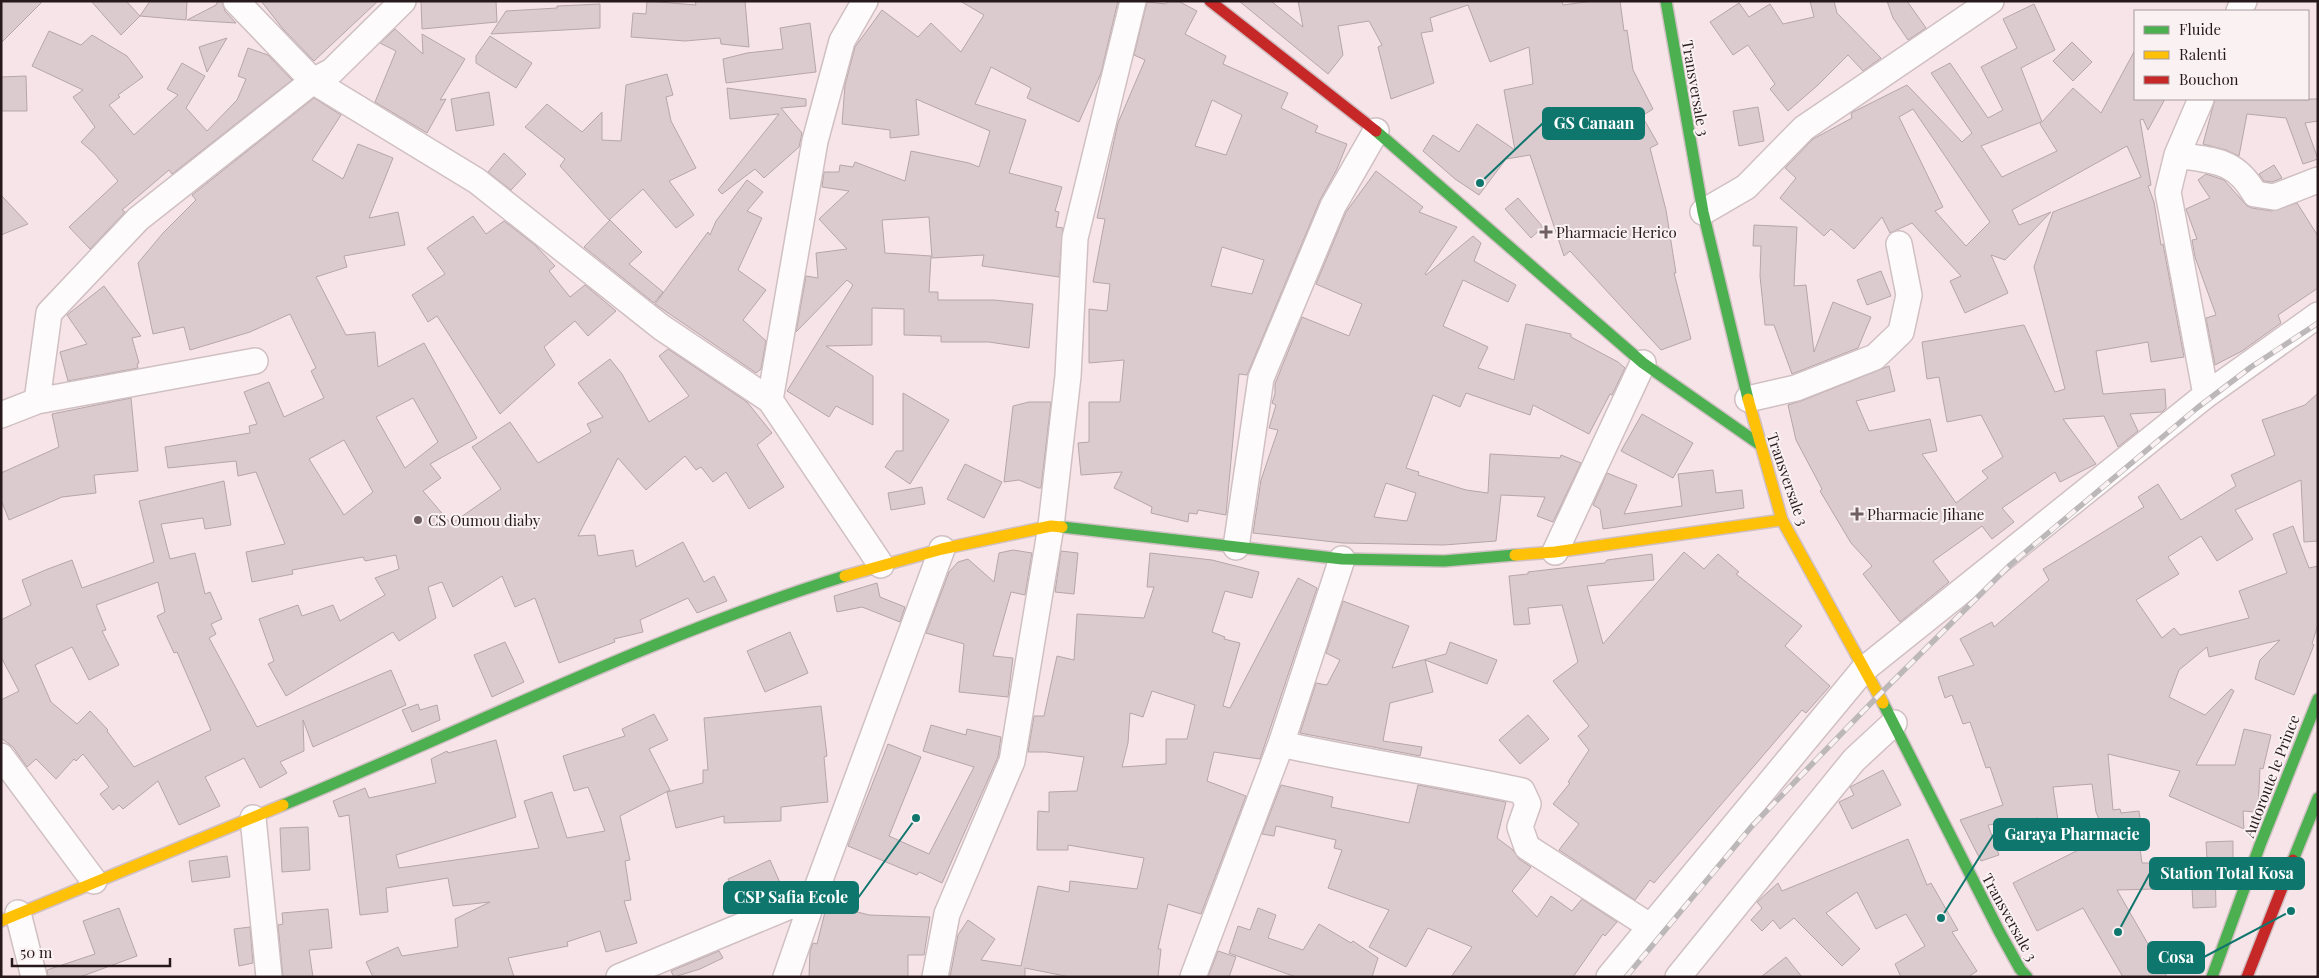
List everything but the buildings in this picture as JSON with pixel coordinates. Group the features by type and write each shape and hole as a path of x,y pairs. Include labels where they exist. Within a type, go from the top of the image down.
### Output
{"street":[{"path":"236,1 313,82 477,181 661,327 770,400 881,564"},
{"path":"37,401 50,313 138,219 313,82 332,71 403,1"},
{"path":"770,400 815,141 842,41 866,1"},
{"path":"935,977 947,914 1012,761 1051,526 1068,376 1075,238 1132,1"},
{"path":"1210,1 1376,131 1643,363 1759,444"},
{"name":"Transversale 3","path":"1666,1 1703,212 1759,444 1782,520 1894,724 2019,974"},
{"path":"1703,212 1746,187 1804,128 1991,1"},
{"path":"2202,100 2177,155 2168,192 2206,395"},
{"path":"1236,547 1261,378 1333,206 1376,131"},
{"path":"2177,155 2226,163 2246,178 2256,194 2274,198 2318,180"},
{"path":"1748,399 1796,388 1874,357 1901,332 1909,295 1898,244"},
{"path":"1609,977 1863,670 2206,395 2318,315"},
{"path":"1,415 37,401 255,361"},
{"path":"1554,552 1643,363"},
{"path":"34,977 9,917 368,770 547,689 784,596 881,564 1051,526 1342,559 1444,561 1554,552 1782,520"},
{"path":"786,977 942,549"},
{"path":"1193,977 1281,744 1342,559"},
{"name":"Autoroute le Prince","path":"2212,977 2260,845 2318,699"},
{"path":"1678,977 1854,760 1894,724"},
{"path":"1281,744 1343,758 1473,780 1522,791 1528,804 1520,827 1527,846 1650,927"},
{"path":"1,756 94,881"},
{"path":"2247,977 2318,798"},
{"path":"253,818 269,977"},
{"path":"619,977 814,896"}],"railway":[{"path":"1626,977 1752,826 1878,696 2010,565 2197,408 2251,367 2318,323"}],"traffic: fast":[{"path":"1666,1 1703,212 1748,399"},
{"path":"1376,131 1643,363 1759,444"},
{"path":"1062,527 1342,559 1444,561 1515,555"},
{"path":"283,805 562,684 702,626 845,576"},
{"path":"2212,977 2260,845 2318,699"},
{"path":"1883,703 1999,931 2020,969 2027,977"},
{"path":"2293,860 2318,798"}],"traffic: slow":[{"path":"1748,399 1782,520 1883,703"},
{"path":"1515,555 1555,552 1782,520"},
{"path":"845,576 942,549 1051,526 1062,527"},
{"path":"1,921 283,805"}],"traffic: jam":[{"path":"1210,1 1376,131"},
{"path":"2247,977 2293,860"}],"place":[{"name":"GS Canaan","path":"1480,183"},
{"name":"Pharmacie Herico","path":"1546,232"},
{"name":"Pharmacie Jihane","path":"1857,514"},
{"name":"CS Oumou diaby","path":"418,520"},
{"name":"CSP Safia Ecole","path":"916,818"},
{"name":"Cosa","path":"2291,911"},
{"name":"Garaya Pharmacie","path":"1941,918"},
{"name":"Station Total Kosa","path":"2118,932"}]}
